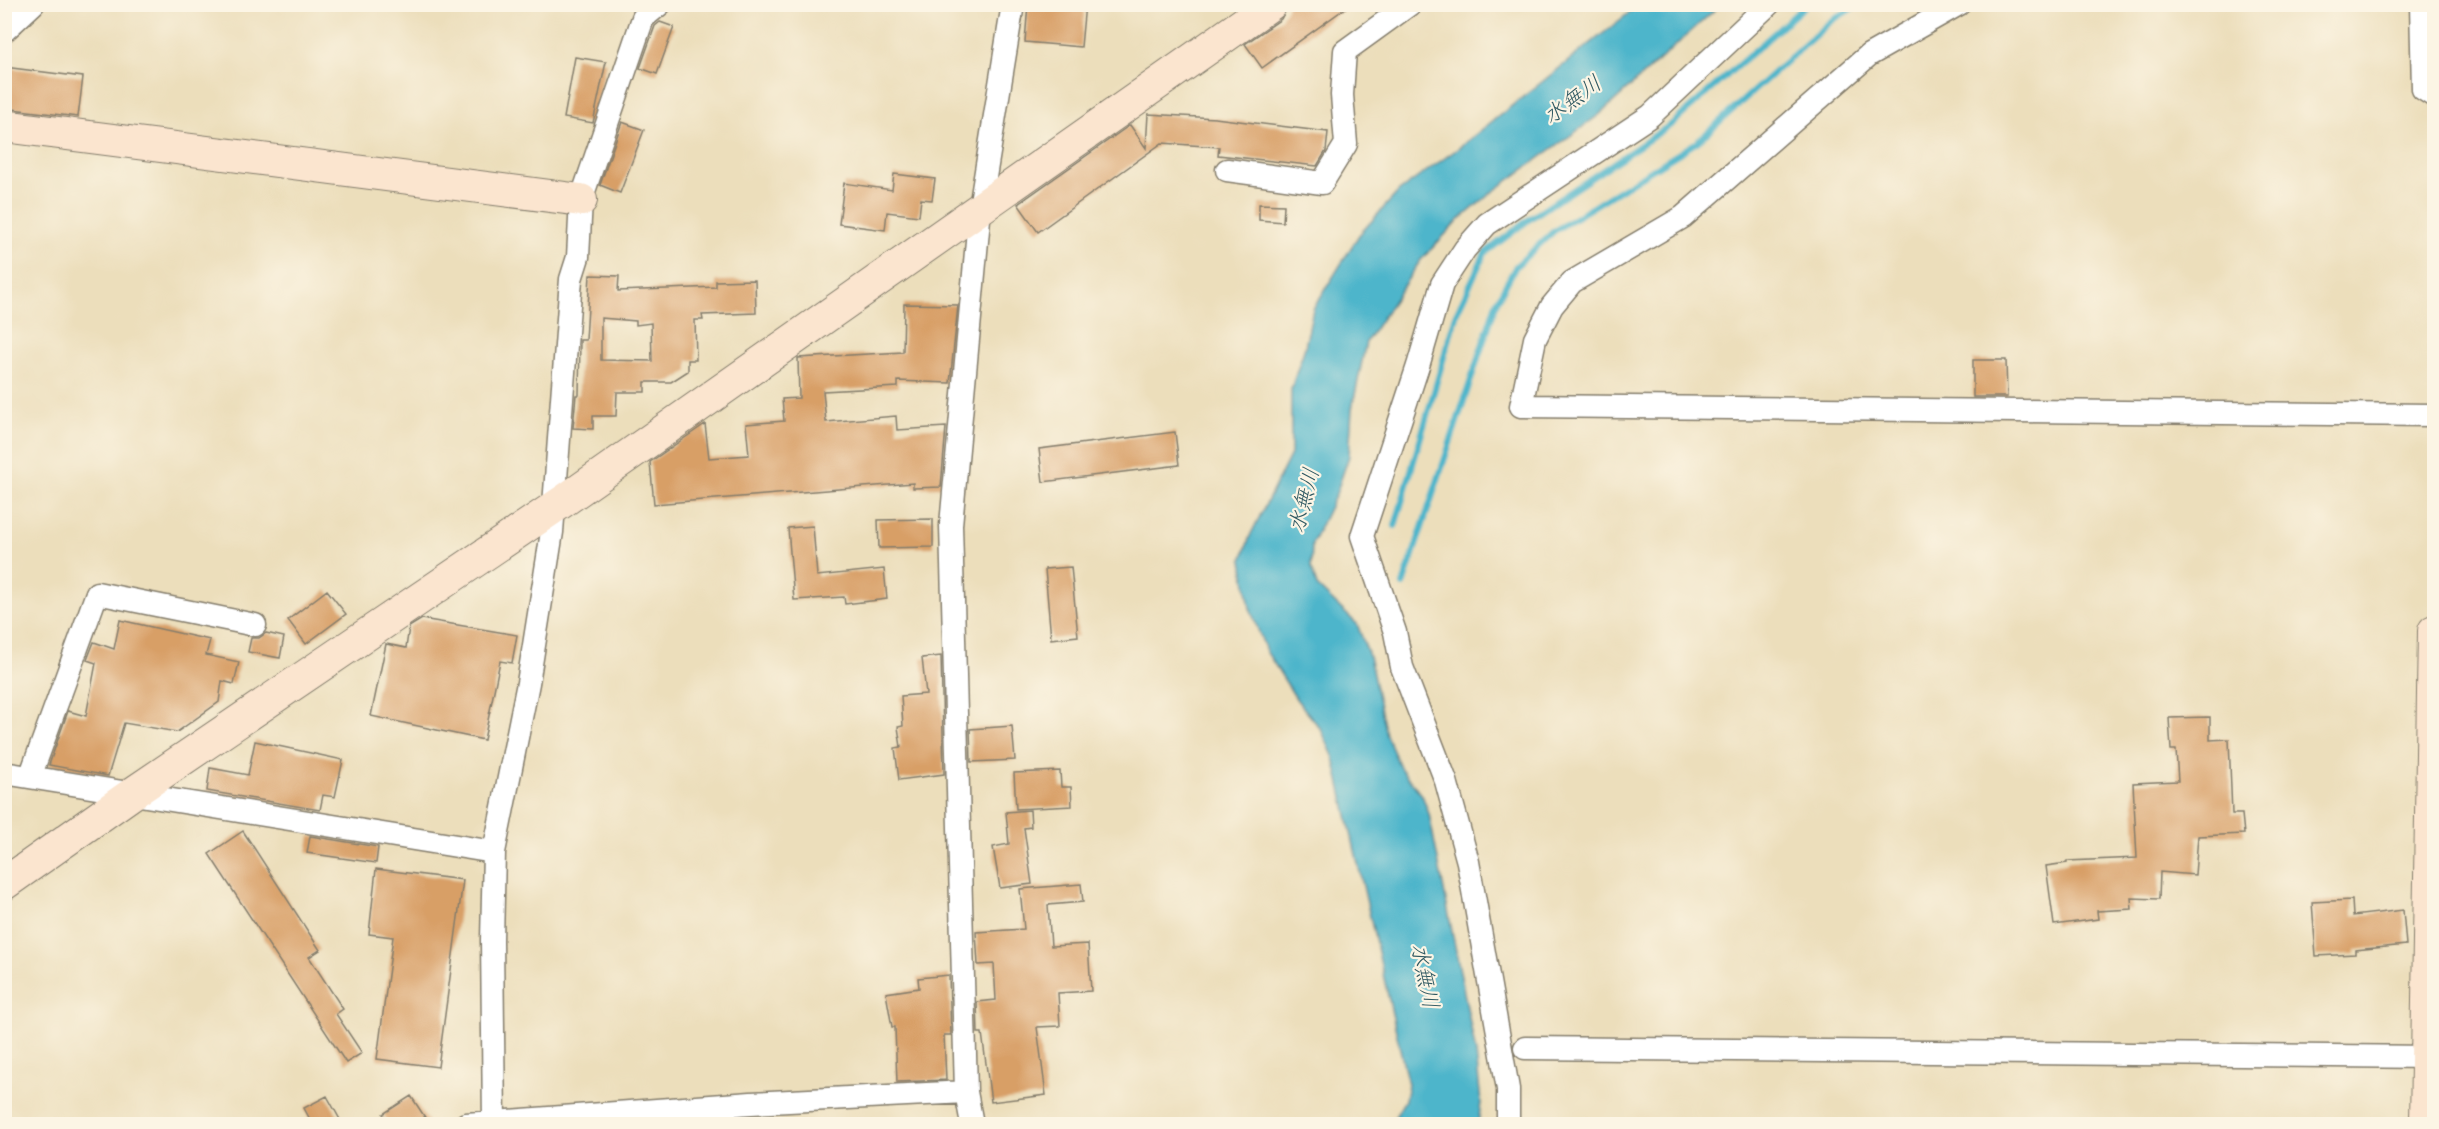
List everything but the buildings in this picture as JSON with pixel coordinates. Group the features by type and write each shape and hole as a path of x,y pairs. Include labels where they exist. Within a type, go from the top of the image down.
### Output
{"street":[{"path":"4,31 33,4"},
{"path":"494,1123 492,940 494,852 528,683 554,505 571,279 578,257 581,200 643,18 660,4"},
{"path":"972,1125 966,1092 951,525 980,208 1013,4"},
{"path":"4,884 554,505 1271,4"},
{"path":"1227,170 1322,183 1346,144 1342,95 1345,51 1410,4"},
{"path":"1508,1125 1508,1089 1468,862 1446,781 1402,667 1395,632 1362,536 1418,366 1442,284 1464,249 1487,224 1650,116 1770,4"},
{"path":"1959,4 1869,56 1683,217 1572,282 1552,306 1534,339 1521,406 2434,414"},
{"path":"2421,4 2423,89 2434,96"},
{"path":"4,126 581,200"},
{"path":"30,777 97,593 255,625"},
{"path":"2426,1125 2431,1057 2434,631"},
{"path":"4,773 494,852"},
{"path":"1525,1048 2431,1057"},
{"path":"466,1125 751,1103 966,1092"}],"water":[{"name":"水無川","path":"1639,5 1720,5 1599,115 1491,193 1457,222 1420,261 1366,342 1352,409 1349,456 1336,494 1312,544 1311,567 1317,586 1357,624 1369,656 1386,735 1401,769 1422,795 1429,814 1476,1053 1481,1103 1478,1124 1391,1124 1405,1100 1408,1084 1334,758 1321,729 1297,700 1266,651 1250,608 1242,560 1250,536 1291,454 1291,389 1305,347 1313,309 1359,235 1399,191 1456,150"}],"waterway":[{"path":"1395,526 1457,312 1485,253 1531,218 1672,124 1807,4"},
{"path":"1403,585 1497,301 1516,266 1554,231 1697,142 1831,21 1859,4"}]}
